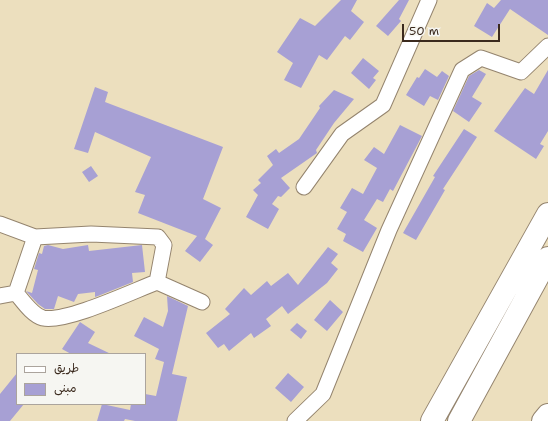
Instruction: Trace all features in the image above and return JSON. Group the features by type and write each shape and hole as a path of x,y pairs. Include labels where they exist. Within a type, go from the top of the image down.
{"highway":[{"path":"432,421 548,214"},
{"path":"459,421 548,258"},
{"path":"543,421 548,415"}],"street":[{"path":"304,187 342,134 383,105 429,0"},
{"path":"295,421 324,394 389,230 462,70 481,58 521,72 548,46"},
{"path":"0,224 35,237 91,234 158,237 164,245 157,282"},
{"path":"16,293 35,237"},
{"path":"16,293 29,308 43,318 67,316 157,282 202,302"},
{"path":"0,296 16,293"}],"building":[{"path":"341,0 357,0 351,11 364,22 350,40 345,36 327,60 319,55 301,88 284,80 293,63 277,52 300,18 315,26"},
{"path":"399,0 409,0 399,19 401,21 388,36 376,26"},
{"path":"501,0 548,0 548,35 510,9 492,37 474,26 487,3 494,8"},
{"path":"363,58 379,71 373,78 376,80 369,89 351,73"},
{"path":"425,69 437,77 442,71 449,76 438,100 430,96 424,106 406,95 417,77 419,78"},
{"path":"479,70 486,74 472,97 482,103 469,122 453,111 469,76"},
{"path":"548,70 548,131 540,144 544,146 536,159 494,131 525,88 534,94"},
{"path":"95,87 108,92 105,102 223,147 203,199 221,208 205,239 213,245 200,262 185,251 197,236 138,213 145,195 135,192 151,157 95,132 88,153 74,149"},
{"path":"334,90 354,99 334,123 316,150 317,153 281,178 290,188 281,197 278,196 272,204 279,209 268,229 246,217 258,195 253,190 261,183 258,180 273,165 267,156 276,149 279,153 299,139 320,108 319,106"},
{"path":"400,125 422,136 393,191 390,189 383,202 377,199 364,220 377,228 363,252 343,241 346,234 337,229 347,212 340,208 352,188 363,194 377,168 364,160 374,147 384,154"},
{"path":"464,129 477,137 443,189 445,190 416,240 403,233 435,177 433,176"},
{"path":"91,166 98,176 89,182 82,172"},
{"path":"48,245 63,249 88,245 89,251 142,245 145,272 132,273 133,282 95,297 95,292 78,294 74,302 58,296 54,309 45,309 26,291 32,293 38,270 34,269 39,253 42,254 44,246"},
{"path":"328,247 338,254 331,263 338,269 327,283 288,314 282,306 266,319 271,326 254,338 251,333 229,351 224,344 218,348 206,333 230,314 225,309 244,288 251,295 267,281 271,286 288,273 298,285"},
{"path":"167,296 188,306 172,374 187,377 177,421 135,421 125,419 124,421 97,421 102,405 130,410 131,405 146,405 146,394 156,396 164,362 155,359 159,349 134,336 144,317 163,327 168,311"},
{"path":"330,300 343,312 327,331 314,320"},
{"path":"80,322 95,332 88,343 109,353 69,353 62,349"},
{"path":"297,323 307,331 301,339 290,330"},
{"path":"288,373 304,387 291,402 275,388"},
{"path":"16,374 16,405 23,405 10,421 0,421 0,394"}]}
